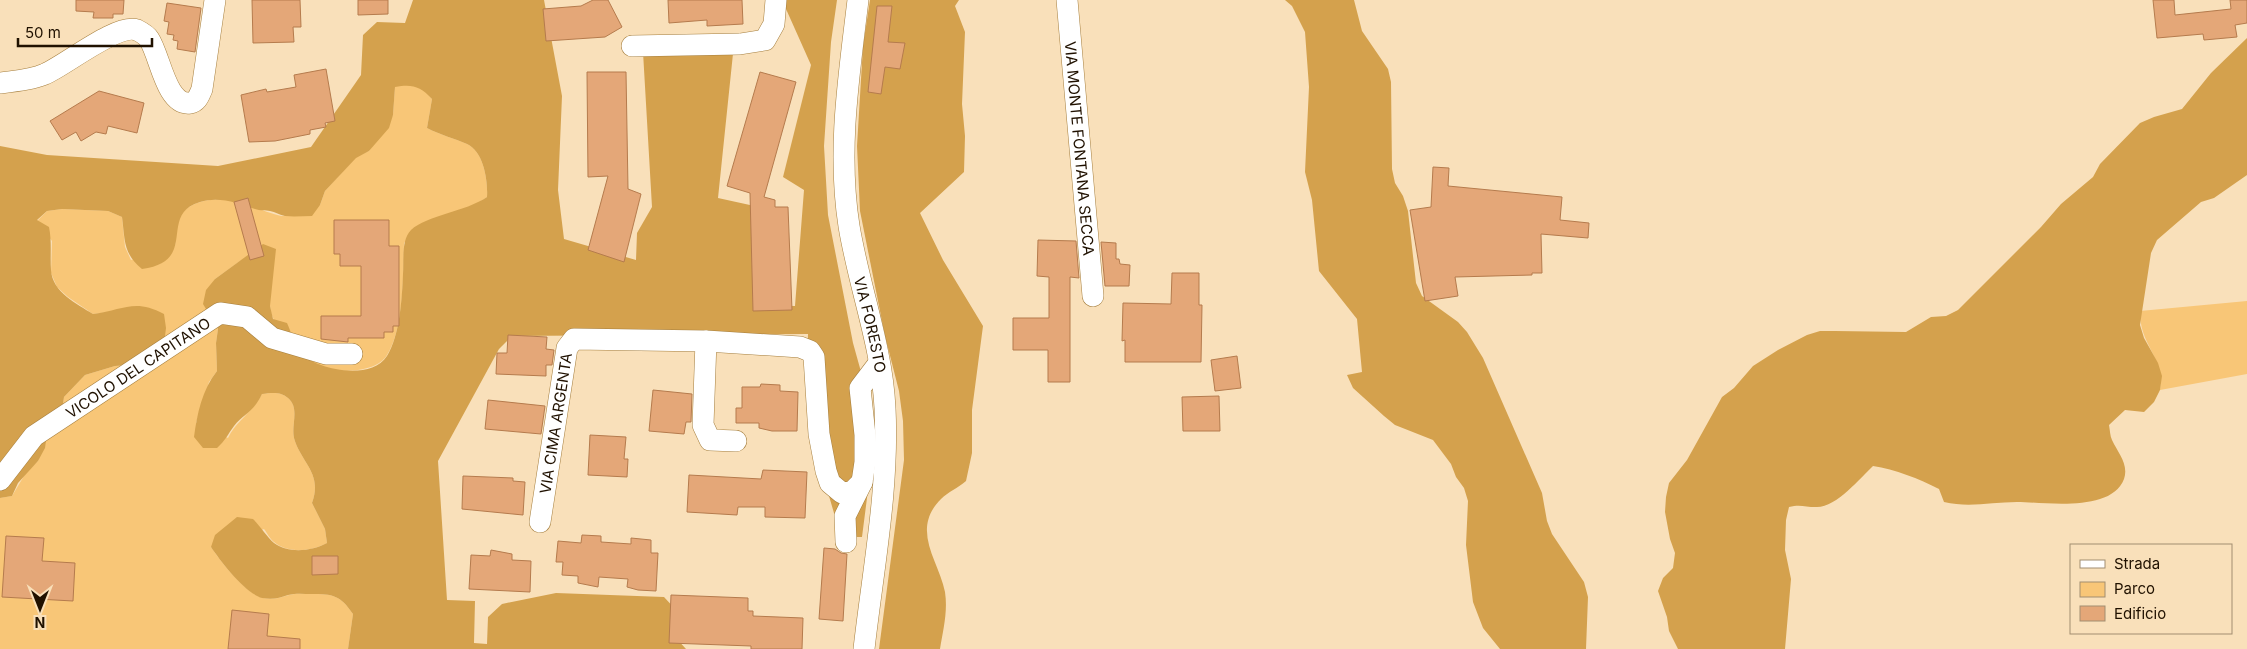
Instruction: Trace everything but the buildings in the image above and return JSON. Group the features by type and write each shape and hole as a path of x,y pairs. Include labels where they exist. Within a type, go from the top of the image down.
{"street":[{"path":"0,82 42,76 64,66 112,35 127,28 138,31 148,38 170,90 176,99 184,103 193,103 202,90 215,0"},
{"path":"632,46 740,44 766,40 774,24 776,0"},
{"name":"VIA FORESTO","path":"858,0 846,99 843,179 856,266 879,363 885,406 885,462 881,513 864,649"},
{"name":"VIA MONTE FONTANA SECCA","path":"1066,0 1093,296"},
{"name":"VICOLO DEL CAPITANO","path":"0,480 34,436 220,313 247,318 272,338 326,354 352,354"},
{"name":"VIA CIMA ARGENTA","path":"540,522 567,348 574,339 706,341 800,347 810,351 814,357 819,434 830,483 842,493 852,492 862,482"},
{"path":"706,341 703,425 710,440 736,441"},
{"path":"846,542 845,516 862,482 865,462 865,435 860,388 879,363"}],"green space":[{"path":"410,84 423,89 432,99 427,128 467,144 477,153 486,175 487,197 475,205 423,223 404,243 402,301 397,331 387,355 381,362 372,367 361,370 337,370 315,365 307,360 288,339 273,318 270,309 270,292 240,261 215,279 211,316 218,329 216,343 217,371 209,382 196,423 228,438 235,426 254,406 262,394 279,393 292,402 294,407 294,438 313,476 315,493 312,503 325,529 327,543 315,548 293,550 280,546 273,541 264,529 211,547 241,584 263,598 273,599 292,594 325,594 340,599 353,614 348,649 0,649 0,498 12,496 27,471 38,461 47,434 62,411 64,397 85,375 115,366 129,365 109,312 93,314 57,287 51,273 52,241 37,221 47,211 62,209 108,211 122,217 125,247 131,260 175,246 180,216 192,205 200,202 218,199 236,201 280,216 293,214 320,205 325,191 356,157 369,151 393,115 395,86"},
{"path":"2247,301 2247,374 2160,390 2161,379 2159,369 2143,333 2140,311"}],"shaded area":[{"path":"413,0 544,0 562,96 558,190 564,239 636,260 637,233 652,207 643,52 734,44 718,198 759,207 756,305 795,306 804,190 783,177 811,65 782,0 837,0 831,42 824,146 828,215 853,343 868,397 872,459 862,537 841,537 829,496 806,387 808,334 512,336 499,349 438,461 447,600 475,601 474,643 487,644 488,617 502,604 556,593 664,597 677,611 676,638 686,649 348,649 353,614 340,599 325,594 291,594 273,599 262,598 241,584 211,547 215,535 237,517 253,519 274,543 286,549 308,549 327,543 325,529 312,503 315,493 313,476 294,438 294,407 288,398 279,393 262,394 252,409 234,426 217,448 203,448 194,437 201,402 217,371 216,343 218,329 203,304 206,290 215,279 263,244 276,249 270,306 273,319 287,323 299,349 313,362 347,371 374,367 387,356 398,327 403,284 404,245 408,234 418,225 487,197 486,175 477,153 467,144 427,128 432,99 424,91 415,87 395,87 393,115 389,128 369,151 356,158 325,191 320,205 312,216 285,216 272,211 257,210 221,200 200,202 188,208 181,217 175,248 169,257 159,264 142,269 128,252 122,217 108,211 62,209 47,211 37,220 49,227 52,278 66,296 93,314 129,306 154,309 164,314 166,328 164,344 129,365 115,366 85,375 64,397 62,411 47,434 45,448 38,461 18,483 12,496 0,498 0,146 47,155 218,166 311,147 361,75 363,35 377,22 405,23"},
{"path":"870,0 959,0 955,6 965,32 962,104 965,136 964,172 920,213 943,260 983,326 972,410 972,453 966,481 941,499 932,511 928,522 929,546 942,580 946,599 945,621 940,649 879,649 904,460 903,421 899,391 885,336 860,211 857,146 863,46"},
{"path":"1285,0 1354,0 1362,31 1388,69 1391,82 1392,169 1395,183 1403,196 1408,211 1416,283 1422,296 1458,322 1467,332 1483,358 1542,493 1547,521 1552,534 1584,582 1588,597 1586,649 1500,649 1483,628 1473,602 1466,545 1468,501 1464,488 1456,477 1451,464 1433,440 1395,425 1353,388 1347,375 1362,372 1357,319 1319,271 1312,200 1305,172 1309,87 1305,32 1292,6"},
{"path":"2247,38 2247,175 2214,198 2201,202 2157,240 2151,253 2140,325 2162,376 2160,390 2154,402 2144,412 2125,410 2109,425 2111,438 2125,468 2124,479 2117,490 2106,497 2076,503 1953,504 1944,502 1939,489 1931,485 1898,472 1873,466 1832,503 1816,507 1789,507 1786,520 1785,550 1791,579 1785,649 1678,649 1669,631 1667,617 1658,591 1663,578 1673,568 1675,553 1670,539 1665,512 1666,497 1669,483 1687,460 1722,397 1734,388 1753,366 1807,335 1820,331 1906,332 1931,317 1946,316 1958,310 2041,227 2061,204 2093,177 2100,164 2140,123 2182,109 2211,73"}]}
